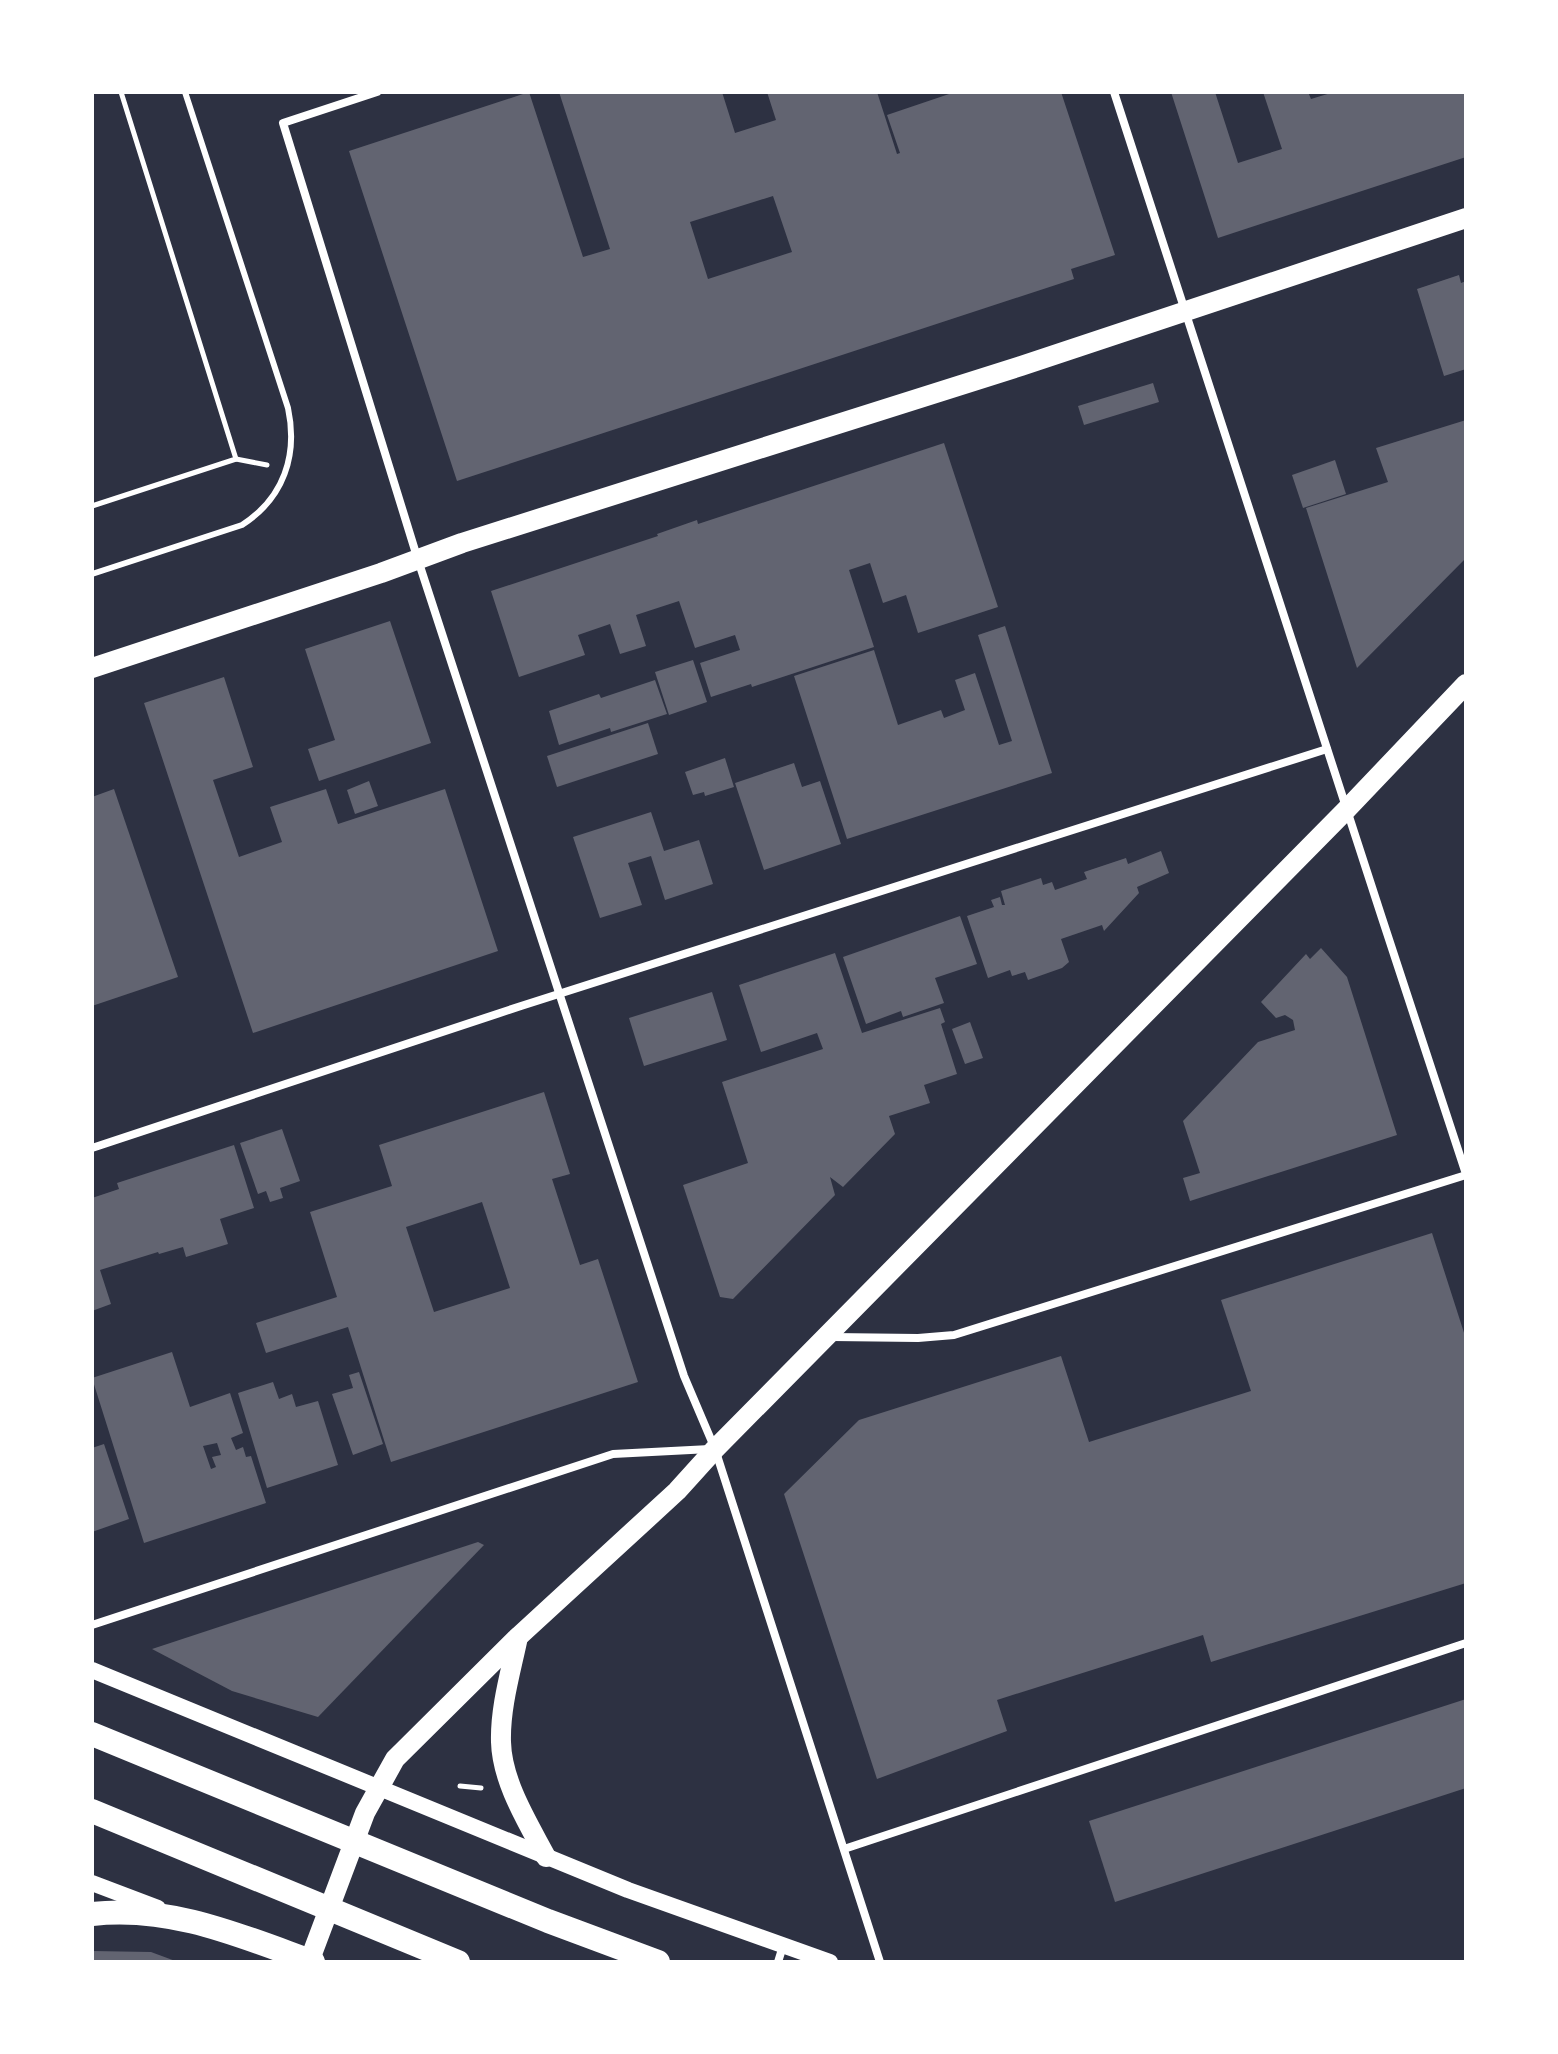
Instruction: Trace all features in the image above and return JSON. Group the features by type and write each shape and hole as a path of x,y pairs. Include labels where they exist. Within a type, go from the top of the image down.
{"highway":[{"path":"92,1734 548,1921 658,1962"},
{"path":"92,1811 458,1962"},
{"path":"92,1914 124,1912 195,1921 311,1962"}],"main road":[{"path":"92,668 1466,218"},
{"path":"311,1962 357,1832 377,1788 395,1759 518,1637 677,1491 1466,684"},
{"path":"518,1637 503,1711 501,1745 521,1809 546,1857"},
{"path":"92,1670 781,1954 830,1962"},
{"path":"92,1883 294,1962"}],"street":[{"path":"377,92 283,123 418,560 684,1376 715,1449 880,1962"},
{"path":"828,1337 918,1338 954,1335 1466,1175 1114,92"},
{"path":"92,1148 561,993 1327,749"},
{"path":"92,1625 613,1454 715,1449"},
{"path":"844,1849 1466,1643"}],"lane":[{"path":"92,574 242,525 277,492 287,469 292,440 288,408 185,92"}],"path":[{"path":"92,506 236,459 121,92"},
{"path":"460,1786 490,1786"}],"building":[{"path":"529,92 583,257 610,249 559,92 722,92 735,133 776,120 767,92 877,92 897,154 900,153 887,115 955,92 1061,92 1115,255 1071,269 1074,279 457,481 349,151","holes":["773,196 792,252 708,279 690,222"]},
{"path":"1171,92 1215,92 1238,163 1282,149 1263,92 1308,92 1311,99 1334,92 1466,92 1466,157 1218,238"},
{"path":"1459,275 1461,283 1466,281 1466,369 1444,376 1417,289"},
{"path":"1153,383 1159,402 1084,425 1078,406"},
{"path":"1466,420 1466,558 1357,668 1306,508 1388,482 1376,448"},
{"path":"944,443 998,607 918,633 906,595 883,603 870,563 849,570 874,647 752,687 751,684 711,697 700,663 740,650 735,635 695,648 679,601 636,615 646,646 620,654 610,624 578,635 585,655 519,677 491,591 658,536 697,520 698,524"},
{"path":"1335,460 1346,494 1303,508 1292,475"},
{"path":"390,621 431,743 319,781 308,749 335,740 305,649"},
{"path":"1005,626 1052,773 847,839 794,676 874,650 898,725 941,710 944,718 965,710 955,680 975,673 999,745 1012,741 978,635"},
{"path":"693,660 707,702 669,715 655,672"},
{"path":"224,677 253,767 213,780 239,857 282,842 270,807 326,789 338,824 445,789 498,951 253,1033 144,703"},
{"path":"655,680 667,714 559,745 549,711"},
{"path":"648,723 658,754 557,787 547,756"},
{"path":"725,758 734,787 705,796 704,792 693,795 685,772"},
{"path":"794,763 802,787 820,781 841,844 764,870 735,783"},
{"path":"369,781 378,806 355,814 347,790"},
{"path":"114,789 178,977 92,1006 92,797"},
{"path":"651,812 664,851 699,840 713,884 665,900 651,856 628,863 642,905 600,918 573,837"},
{"path":"1161,851 1169,873 1137,887 1139,893 1104,931 1102,925 1061,939 1069,962 1062,968 1028,980 1025,972 1012,976 1010,970 988,978 967,916 994,907 991,900 1000,897 1002,905 1005,905 1001,891 1041,878 1043,885 1052,882 1055,890 1087,879 1084,872 1126,858 1128,864"},
{"path":"960,916 977,964 935,978 944,1003 903,1017 901,1011 866,1024 843,957"},
{"path":"1321,948 1347,977 1397,1135 1190,1201 1183,1178 1200,1173 1183,1121 1258,1042 1295,1030 1293,1020 1285,1015 1276,1018 1261,1002 1306,954 1310,959"},
{"path":"835,953 862,1033 940,1008 945,1022 941,1024 957,1074 924,1085 930,1103 889,1116 895,1134 843,1187 830,1177 835,1195 733,1299 720,1297 683,1185 748,1163 722,1082 823,1049 817,1033 761,1052 739,985"},
{"path":"712,992 727,1040 644,1066 629,1018"},
{"path":"970,1022 983,1058 965,1064 952,1029"},
{"path":"544,1092 570,1174 552,1179 580,1265 598,1259 638,1382 391,1462 348,1327 266,1353 256,1323 337,1297 310,1212 392,1186 379,1145","holes":["482,1202 510,1288 434,1312 406,1227"]},
{"path":"282,1129 300,1181 280,1188 283,1198 270,1202 266,1191 258,1194 240,1143"},
{"path":"234,1145 254,1208 220,1219 228,1244 186,1257 183,1247 158,1252 100,1270 111,1304 92,1311 92,1198 119,1189 117,1183"},
{"path":"1432,1233 1466,1339 1466,1583 1211,1662 1203,1635 997,1700 1007,1731 877,1779 784,1494 859,1420 1061,1356 1089,1442 1251,1391 1221,1300"},
{"path":"172,1352 190,1407 230,1393 243,1433 231,1438 236,1450 243,1447 246,1457 251,1456 266,1503 144,1543 92,1378","holes":["217,1443 221,1455 212,1457 216,1467 211,1469 203,1446"]},
{"path":"359,1372 383,1444 353,1455 332,1394 353,1388 349,1375"},
{"path":"273,1382 279,1399 292,1394 296,1407 318,1401 338,1465 267,1488 238,1393"},
{"path":"104,1444 129,1519 92,1532 92,1448"},
{"path":"478,1542 484,1545 318,1717 232,1691 152,1649"},
{"path":"1466,1699 1466,1788 1115,1902 1089,1821"},
{"path":"92,1951 151,1952 178,1962 92,1962"}]}
